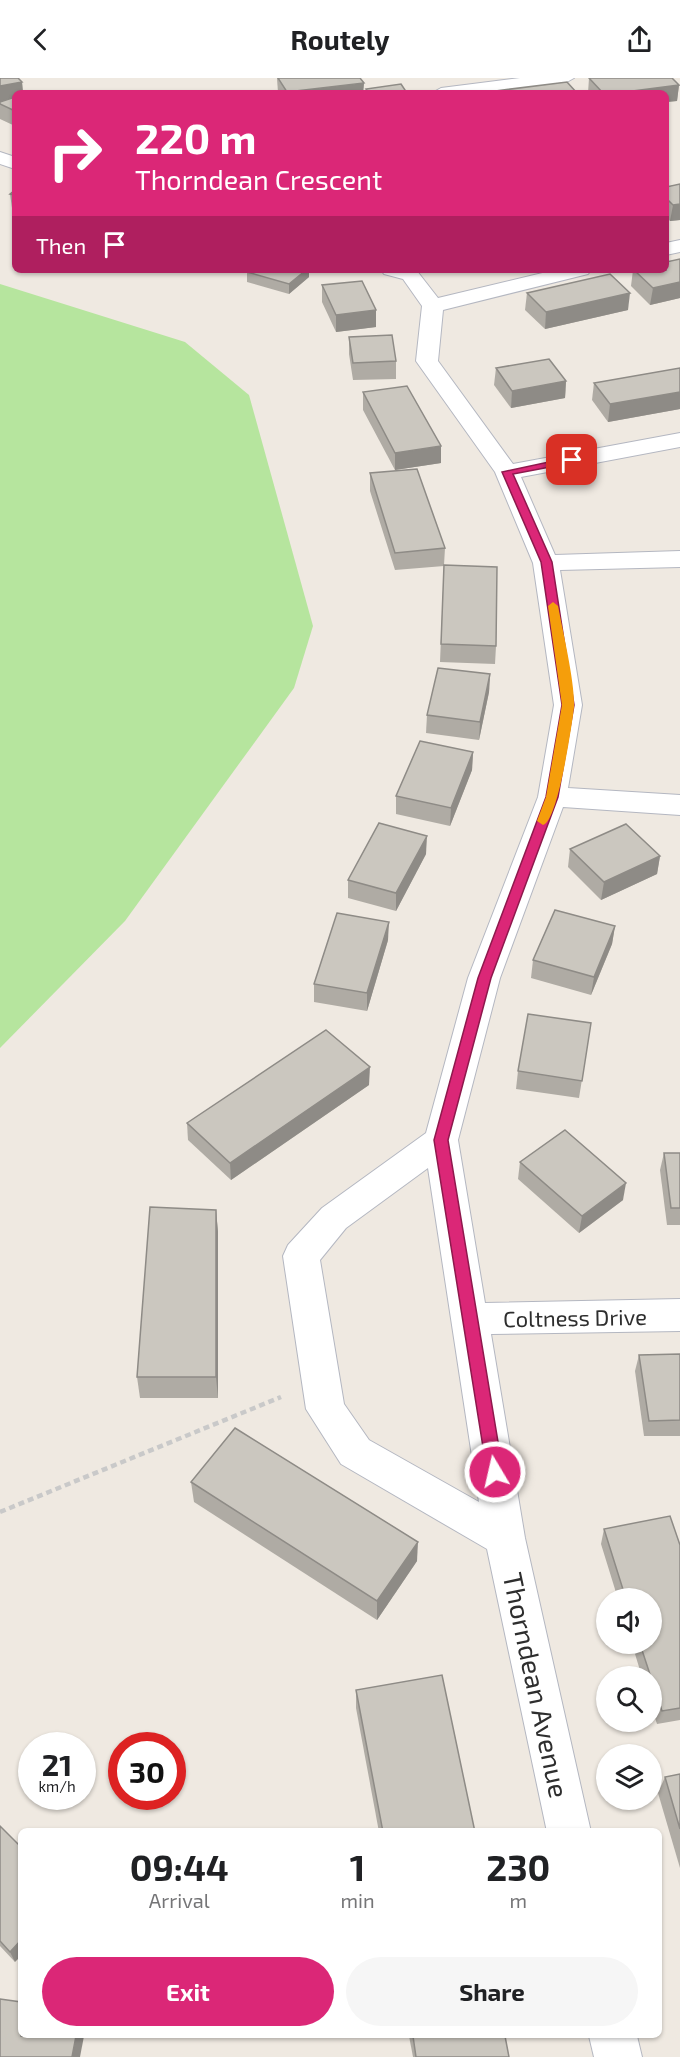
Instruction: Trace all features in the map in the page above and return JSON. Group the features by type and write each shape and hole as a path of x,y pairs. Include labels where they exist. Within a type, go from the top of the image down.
{"street":[{"path":"465,90 565,78"},
{"path":"402,273 410,275 433,306 569,273"},
{"name":"Thorndean Avenue","path":"433,306 427,361 507,472 546,562 568,705 552,797 484,978 441,1140 505,1538 568,1828"},
{"path":"507,472 680,440"},
{"path":"546,562 680,559"},
{"path":"552,797 680,805"},
{"path":"441,1140 334,1218 301,1256 325,1409 355,1452 505,1538"},
{"name":"Coltness Drive","path":"470,1319 680,1315"},
{"path":"613,2038 618,2057"}],"path":[{"path":"0,1512 282,1396 324,1399"}],"green space":[{"path":"0,284 185,342 249,395 313,626 294,688 125,921 0,1048"}],"building":[{"path":"0,78 18,78 22,82 0,86"},
{"path":"278,78 360,78 364,83 304,90 286,90"},
{"path":"589,78 672,78 679,85 640,90 600,90"},
{"path":"567,82 574,90 503,90"},
{"path":"401,84 405,90 367,90"},
{"path":"12,98 12,110 0,104"},
{"path":"680,184 680,204 673,205 669,201 669,186"},
{"path":"680,259 680,282 653,288 637,273 669,273 669,261"},
{"path":"250,273 302,273 289,284"},
{"path":"610,274 630,293 546,312 527,293"},
{"path":"362,281 376,310 336,315 322,285"},
{"path":"392,335 396,361 353,363 349,337"},
{"path":"549,359 566,381 512,391 496,368"},
{"path":"680,368 680,392 610,404 594,383"},
{"path":"407,386 441,446 395,453 363,392"},
{"path":"417,469 445,548 395,553 370,473"},
{"path":"444,565 497,567 496,646 441,644"},
{"path":"438,668 490,674 480,722 427,715"},
{"path":"420,741 473,752 451,808 396,796"},
{"path":"379,823 427,836 396,893 348,880"},
{"path":"626,824 660,856 604,882 570,849"},
{"path":"555,910 615,926 594,977 533,960"},
{"path":"337,913 389,922 367,993 314,984"},
{"path":"528,1014 591,1023 582,1081 518,1071"},
{"path":"326,1030 370,1067 230,1163 187,1123"},
{"path":"565,1130 626,1183 582,1216 520,1162"},
{"path":"664,1153 680,1153 680,1208 671,1208"},
{"path":"150,1207 216,1210 216,1377 137,1377"},
{"path":"680,1354 680,1420 649,1421 639,1355"},
{"path":"235,1428 418,1542 377,1601 191,1482"},
{"path":"670,1516 680,1545 680,1708 662,1711 662,1666 647,1666 643,1654 662,1654 662,1588 623,1588 604,1529"},
{"path":"442,1675 474,1828 382,1828 356,1690"},
{"path":"680,1774 680,1829 665,1777"},
{"path":"0,1826 18,1844 18,1943 10,1952 0,1941"},
{"path":"0,1999 18,2002 18,2038 76,2038 72,2057 0,2057"},
{"path":"413,2038 505,2038 509,2057 416,2057"}],"slow traffic":[{"path":"543,821 552,797 568,705 553,606"}],"route":[{"path":"495,1472 441,1140 484,978 552,797 568,705 546,562 507,472 572,460"}]}
